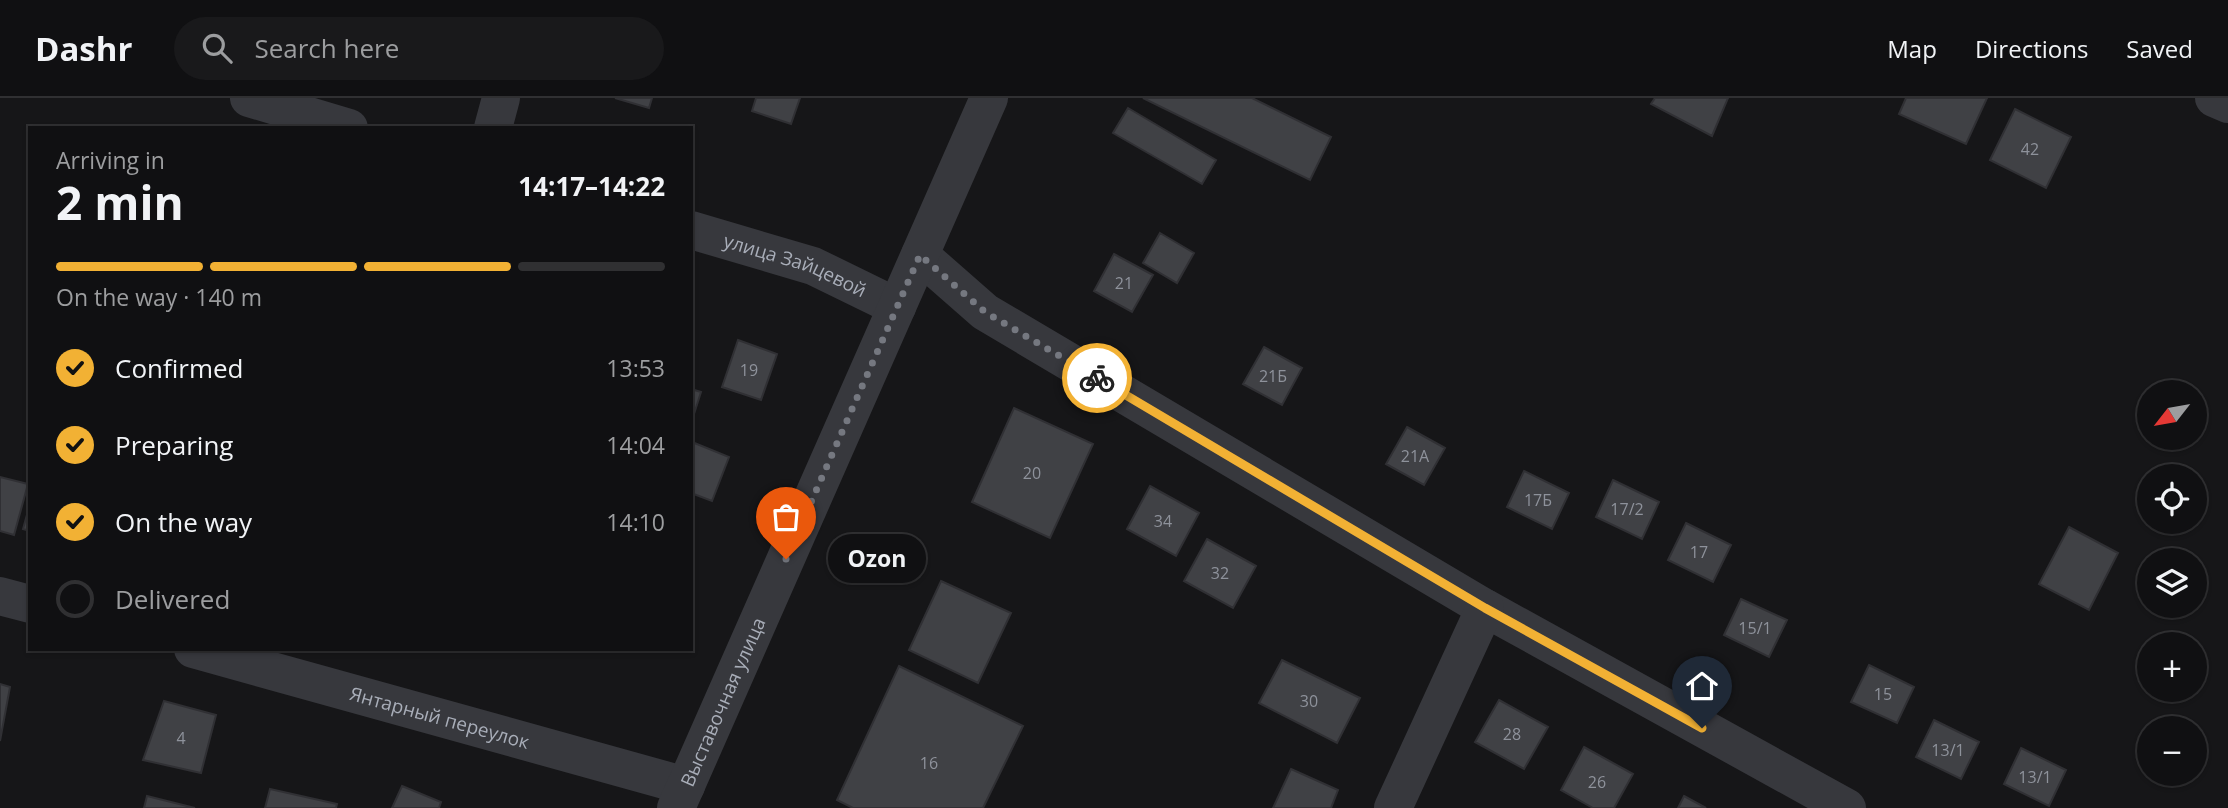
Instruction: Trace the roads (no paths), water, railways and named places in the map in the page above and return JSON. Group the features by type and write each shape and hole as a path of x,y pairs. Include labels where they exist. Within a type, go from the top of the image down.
{"street":[{"path":"249,98 342,126"},
{"path":"494,126 501,98"},
{"name":"Выставочная улица","path":"681,797 989,98"},
{"path":"2214,98 2228,104"},
{"name":"улица Зайцевой","path":"693,231 813,266 897,307"},
{"path":"920,255 985,312 1485,608 1847,808"},
{"path":"0,596 28,603"},
{"path":"1392,808 1485,608"},
{"name":"Янтарный переулок","path":"200,651 681,797"}],"place":[{"name":"Ozon","path":"786,559"}]}
